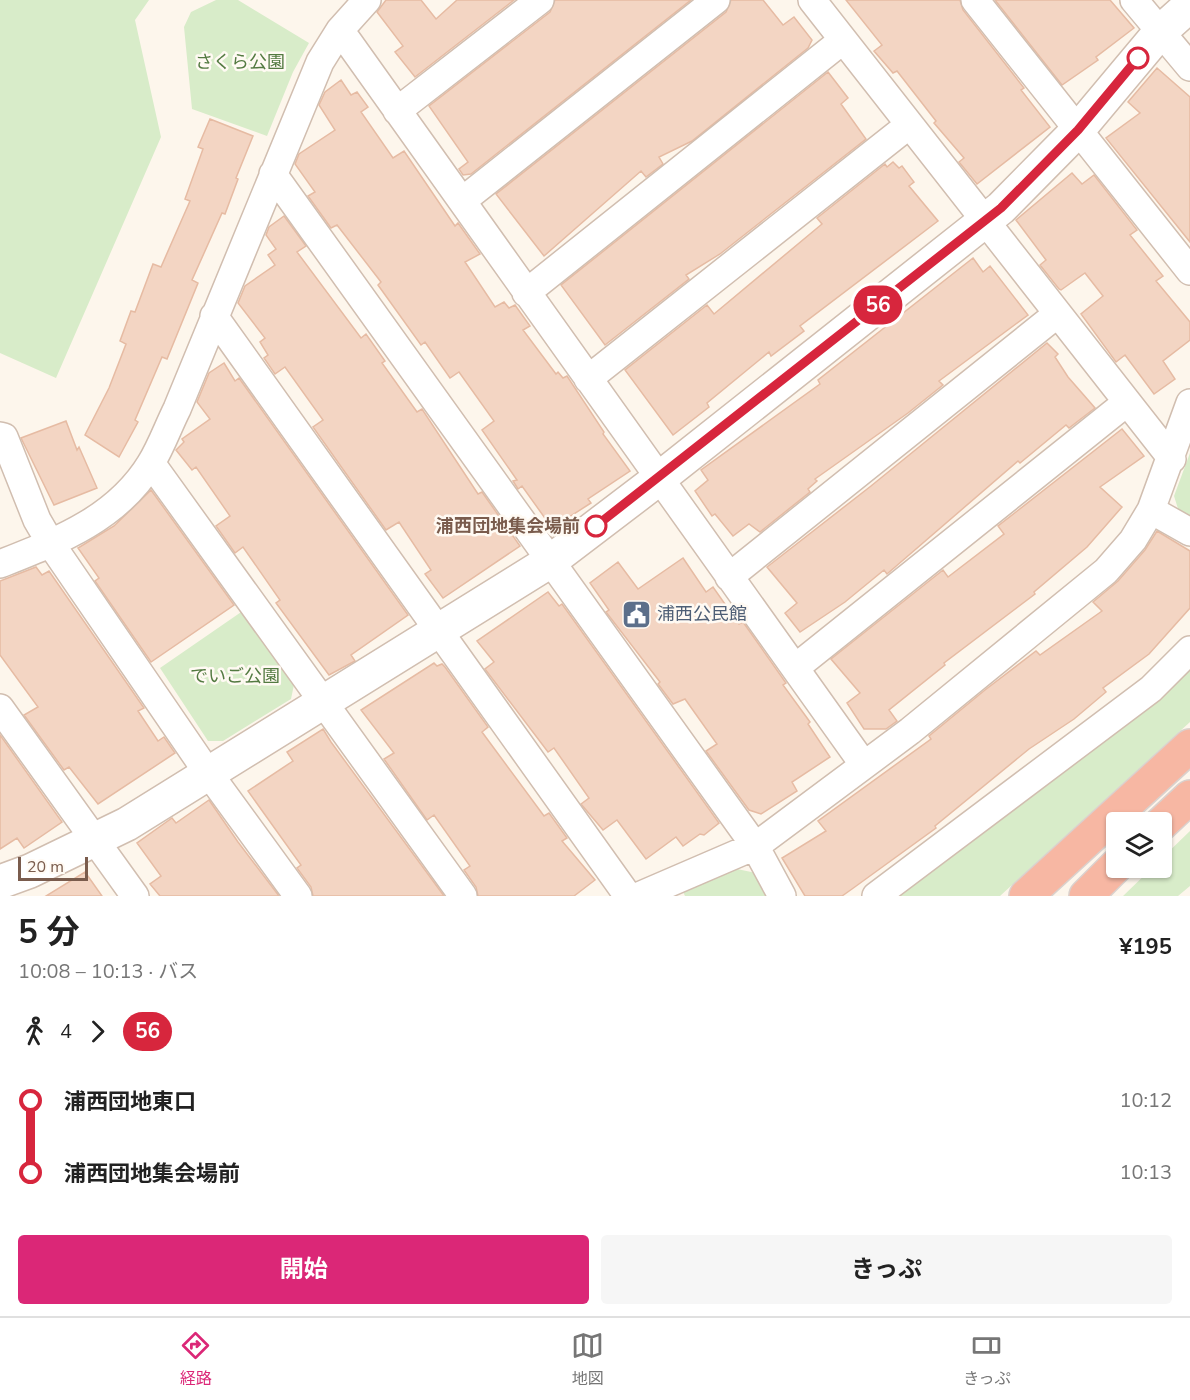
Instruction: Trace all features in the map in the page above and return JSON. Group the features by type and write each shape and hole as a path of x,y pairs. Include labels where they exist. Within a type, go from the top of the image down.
{"highway":[{"path":"1026,896 1190,746"},
{"path":"1172,813 1190,796"},
{"path":"1086,896 1106,876"}],"street":[{"path":"0,564 51,544 88,525 118,503 152,463 320,62 340,30 368,0"},
{"path":"397,111 540,0"},
{"path":"462,201 716,0"},
{"path":"812,0 1056,315 1172,459"},
{"path":"975,0 1190,271"},
{"path":"1134,0 1190,68"},
{"path":"0,882 30,872 96,841 324,703 552,560 660,478 1001,208 1078,130 1160,32 1190,5"},
{"path":"340,30 864,765"},
{"path":"526,293 843,40"},
{"path":"588,379 909,125"},
{"path":"273,174 755,846 782,896"},
{"path":"729,577 1056,315"},
{"path":"214,316 628,896"},
{"path":"795,668 1126,402"},
{"path":"639,896 755,846 919,723 1106,571 1133,540 1151,510 1172,459 1190,403"},
{"path":"0,436 4,437 37,520 51,544 209,773 298,896"},
{"path":"152,463 463,896"},
{"path":"1151,510 1190,532"},
{"path":"876,896 1151,689 1190,651"},
{"path":"0,708 135,896"}],"green space":[{"path":"0,0 149,0 135,20 161,137 56,378 0,353"},
{"name":"さくら公園","path":"216,0 238,0 309,43 293,72 267,136 192,109 184,27 191,12"},
{"path":"1190,453 1190,521 1180,515 1174,496"},
{"name":"でいご公園","path":"247,608 296,675 291,699 223,741 208,741 160,668"},
{"path":"1190,666 1190,722 1000,896 896,896"},
{"path":"1190,831 1190,886 1178,896 1123,896 1142,878 1172,878 1172,848"},
{"path":"737,869 756,873 769,896 685,896 683,892"}],"building":[{"path":"386,0 421,0 436,19 457,0 514,0 415,77 395,52 403,46 377,12"},
{"path":"555,0 691,0 471,174 463,175 459,169 468,162 429,106 550,12"},
{"path":"731,0 763,0 783,25 794,17 812,40 808,48 692,141 659,157 663,164 646,177 641,171 544,256 496,194 726,12"},
{"path":"846,0 960,0 963,10 1024,88 1021,90 1050,127 977,184 959,162 964,158 934,123 936,121 897,71 893,73 874,51 882,45"},
{"path":"995,0 1110,0 1134,28 1096,57 1098,60 1062,85"},
{"path":"1157,68 1190,97 1190,242 1106,138 1140,113 1128,102"},
{"path":"828,72 848,98 841,104 866,139 720,254 686,275 689,279 605,345 561,285"},
{"path":"341,80 351,95 357,92 368,107 361,112 393,158 404,151 455,226 458,223 480,254 465,262 495,307 504,302 509,308 515,305 530,326 523,330 556,374 558,372 563,378 567,376 604,432 603,434 630,471 588,499 591,503 552,528 522,486 518,489 513,481 517,480 482,430 494,421 459,372 450,378 425,342 421,345 378,285 381,282 337,225 331,228 308,196 315,192 295,164 299,154 335,130 319,105 325,92"},
{"path":"210,119 253,136 236,178 238,179 225,214 222,213 192,280 198,283 167,359 162,357 135,420 138,422 119,457 85,435 109,388 126,344 120,341 131,311 135,312 153,264 161,267 190,201 185,199 203,149 198,147"},
{"path":"893,162 899,168 902,166 914,182 909,186 938,221 800,326 804,331 771,356 769,352 707,403 709,407 673,435 625,370 707,305 714,314 822,224 817,218 885,164 887,167"},
{"path":"1072,173 1082,184 1094,175 1137,230 1130,235 1163,276 1156,281 1190,322 1190,340 1163,361 1175,379 1154,394 1125,355 1116,362 1081,314 1103,296 1085,273 1061,290 1059,289 1040,265 1046,260 1016,220"},
{"path":"284,216 306,246 297,252 361,338 366,334 385,361 382,363 417,412 422,409 478,494 482,492 520,546 443,598 425,574 431,570 399,522 386,530 313,427 323,420 285,367 275,374 264,358 268,355 260,342 265,338 238,303 245,286 275,265 268,255 276,249 266,235 269,227"},
{"path":"973,258 983,272 990,266 1028,315 939,381 943,385 908,413 815,479 817,481 808,489 810,492 760,532 749,524 733,536 715,514 712,516 695,491 708,480 701,470 820,384 818,380"},
{"path":"1047,343 1058,354 1055,357 1068,377 1095,408 1069,428 1066,425 1020,463 1018,461 887,574 884,570 845,602 800,632 785,613 797,603 767,567"},
{"path":"224,363 235,381 239,378 408,615 351,655 355,661 329,675 276,603 280,600 243,547 235,553 216,526 230,516 196,467 192,470 176,450 184,442 182,439 210,419 197,402 209,373"},
{"path":"66,421 77,450 79,447 97,488 54,505 21,438"},
{"path":"1122,429 1144,456 1100,487 1122,507 1087,547 1034,592 1035,594 944,663 945,665 889,710 897,721 886,729 864,729 847,703 860,693 831,659 943,570 948,577 1004,534 998,526"},
{"path":"151,490 234,605 151,662 95,581 99,578 78,548 114,526"},
{"path":"1157,531 1190,551 1190,608 1149,654 1103,688 1106,692 1074,719 1029,749 935,826 936,828 852,889 842,896 805,896 782,858 826,831 818,821 931,739 929,736 985,690 1036,651 1040,655 1102,611 1093,602 1118,581 1145,550"},
{"path":"683,558 706,592 713,587 739,624 743,622 786,683 783,685 810,722 808,724 830,757 792,782 797,791 761,814 749,810 706,751 717,744 685,699 673,704 658,684 660,682 606,612 609,610 590,583 618,562 638,589"},
{"path":"36,567 42,575 49,571 144,708 138,711 158,741 164,737 175,753 98,804 69,767 64,770 24,715 38,707 0,655 0,581"},
{"path":"548,592 559,606 562,604 719,823 704,835 700,834 683,846 676,837 646,859 617,820 603,830 581,804 589,798 554,748 548,752 485,669 494,662 477,641"},
{"path":"434,663 445,667 488,727 482,732 544,816 549,813 567,838 562,841 595,880 574,896 478,896 476,887 464,870 470,866 434,815 427,820 384,759 394,753 361,710"},
{"path":"323,729 444,896 313,896 311,887 297,868 301,865 248,791 293,761 287,752"},
{"path":"0,735 62,822 24,848 17,838 0,849"},
{"path":"209,800 279,896 160,896 150,884 161,876 137,843 172,818 176,823"},
{"path":"85,872 102,896 46,896"}],"bus line":[{"name":"56","path":"596,526 1001,208 1078,130 1138,58"}],"place":[{"name":"浦西団地集会場前","path":"596,526"},
{"name":"浦西公民館","path":"636,614"}]}
